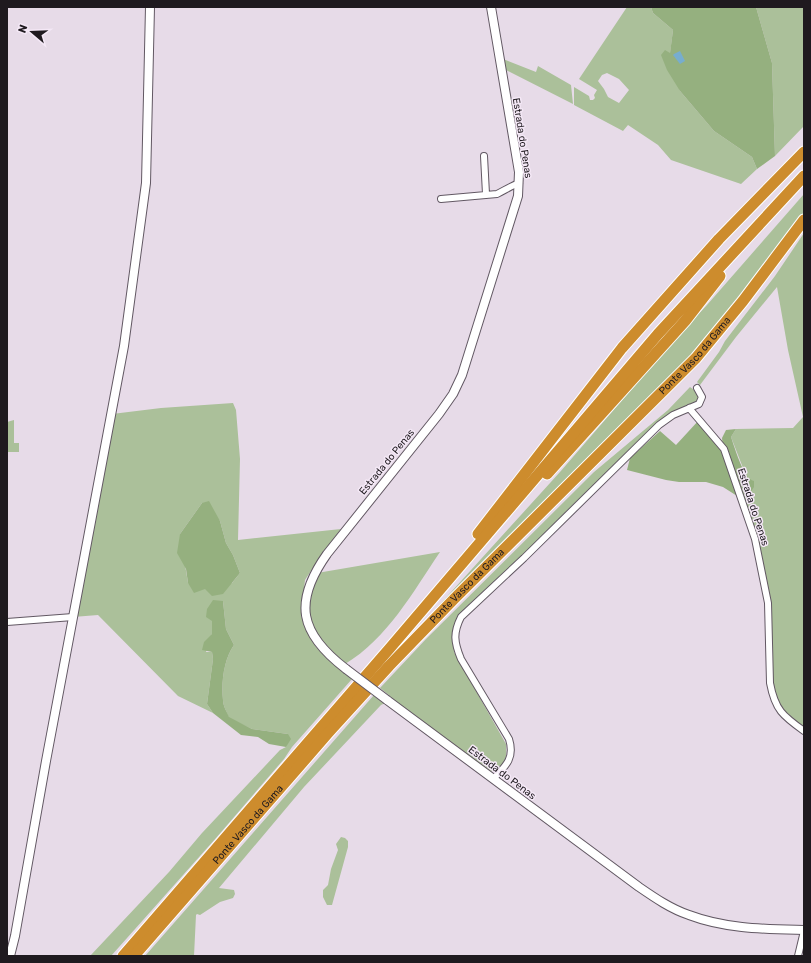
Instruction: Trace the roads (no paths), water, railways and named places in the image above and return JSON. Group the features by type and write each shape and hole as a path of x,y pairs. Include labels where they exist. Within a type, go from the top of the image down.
{"highway":[{"name":"Ponte Vasco da Gama","path":"390,648 622,348 719,238 804,152"},
{"name":"Ponte Vasco da Gama","path":"123,956 390,648 658,334 804,176"},
{"name":"Ponte Vasco da Gama","path":"390,648 652,358 755,236 804,186"},
{"name":"Ponte Vasco da Gama","path":"134,956 384,671 454,599 696,358 743,301 804,220"}],"street":[{"path":"10,956 15,936 46,761 124,346 146,183 150,7"},
{"name":"Estrada do Penas","path":"491,7 519,172 516,206 457,385 439,414 318,567 309,584 305,602 311,631 324,650 346,669 639,887 670,907 689,915 729,926 804,931"},
{"path":"484,156 486,194"},
{"path":"441,199 497,194 510,186 519,184"},
{"path":"493,779 508,763 511,756 512,747 509,738 461,659 456,646 455,637 456,626 461,616 524,558 659,426 673,414 701,402 702,397 697,388"},
{"name":"Estrada do Penas","path":"689,408 724,450 755,538 768,603 770,684 772,696 777,707 788,719 804,731"},
{"path":"7,622 73,617"},
{"path":"798,956 804,931"}],"water":[{"path":"680,51 685,61 680,64 673,55"}]}
